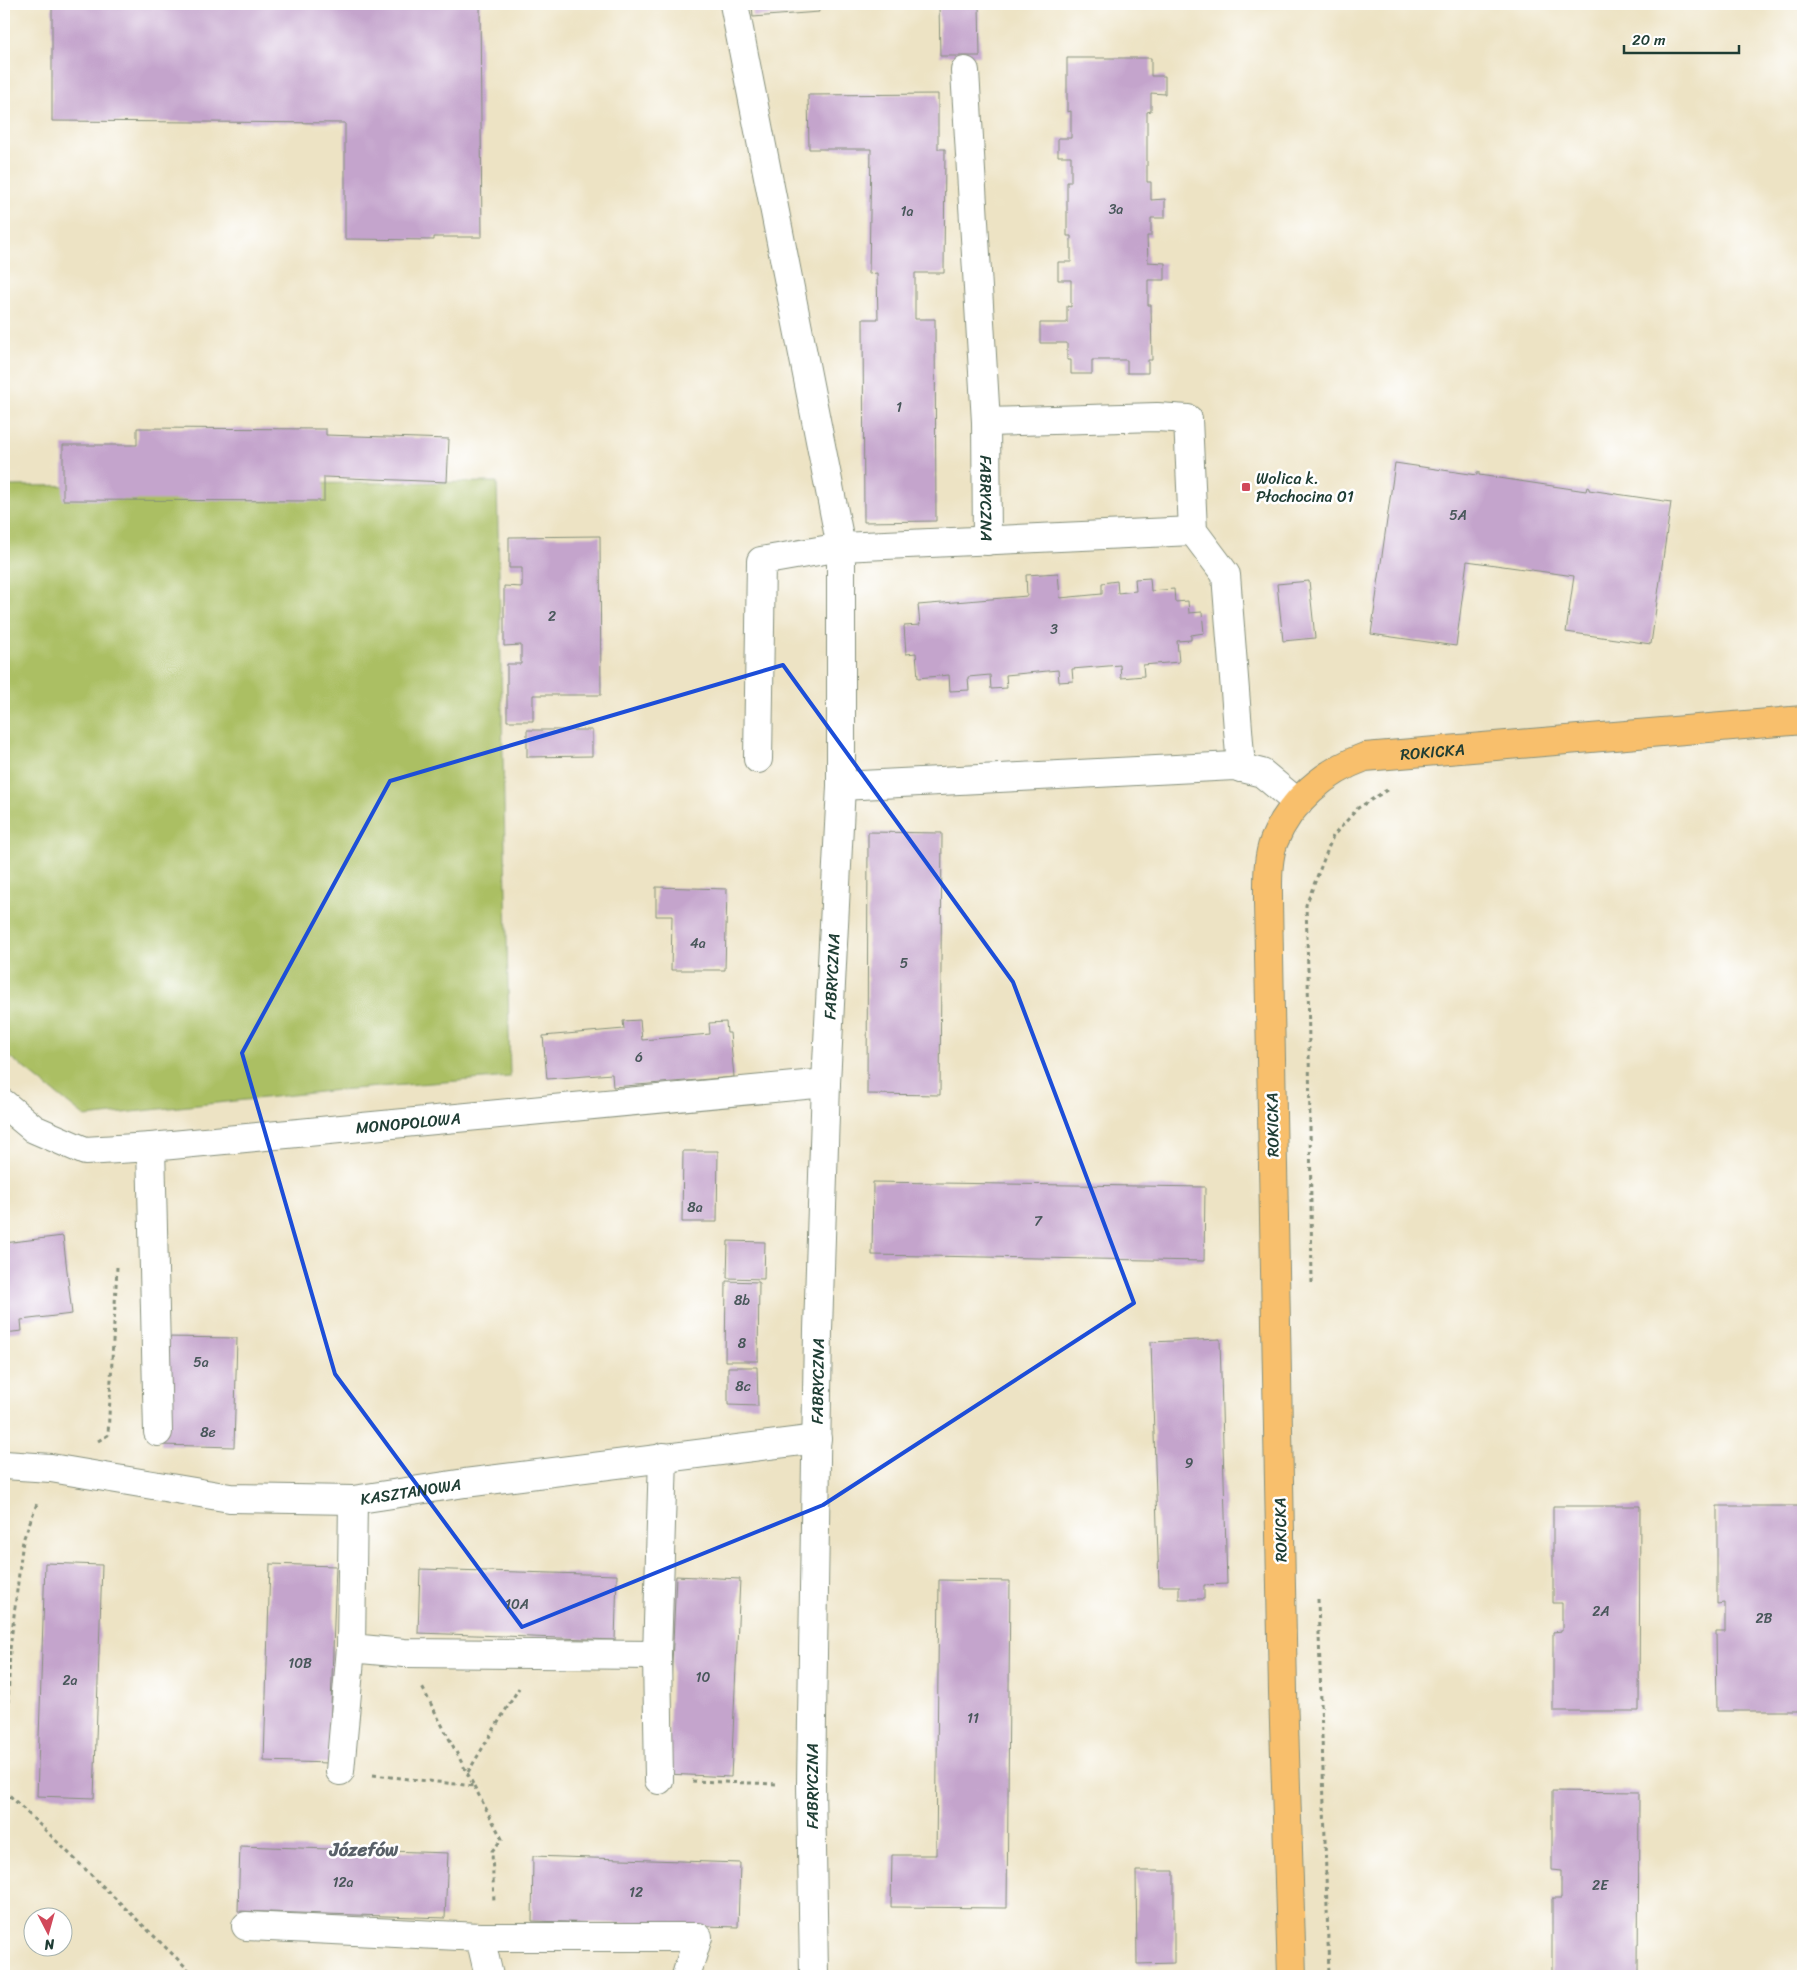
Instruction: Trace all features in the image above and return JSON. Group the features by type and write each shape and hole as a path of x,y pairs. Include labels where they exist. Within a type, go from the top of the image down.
{"main road":[{"name":"ROKICKA","path":"1292,1976 1283,1692 1268,902 1269,869 1274,842 1286,819 1298,803 1329,774 1346,764 1365,757 1803,720"}],"street":[{"path":"734,4 841,547 761,561 758,759"},
{"name":"FABRYCZNA","path":"814,1976 811,1784 818,1320 826,1083 841,786 841,547 987,541 986,422 965,71"},
{"path":"986,422 1156,417 1188,419 1193,532 1226,575 1241,768"},
{"path":"987,541 1193,532"},
{"path":"841,786 1234,766 1262,773 1298,803"},
{"name":"MONOPOLOWA","path":"4,1104 34,1129 85,1151 151,1147 826,1083"},
{"path":"151,1147 158,1432"},
{"name":"KASZTANOWA","path":"4,1465 51,1468 230,1498 353,1500 465,1483 817,1439"},
{"path":"659,1780 657,1655 663,1457"},
{"path":"340,1772 351,1648 353,1500"},
{"path":"351,1648 404,1653 657,1655"},
{"path":"246,1926 487,1937 698,1937 686,1976"},
{"path":"487,1937 489,1976"}],"path":[{"path":"1312,1286 1306,905 1333,836 1358,808 1388,790"},
{"path":"118,1257 108,1435 51,1468 23,1540 10,1649 4,1790 195,1976"},
{"path":"1318,1598 1330,1976"},
{"path":"4,1649 10,1649"},
{"path":"404,1653 502,1839 492,1852 487,1937"},
{"path":"467,1772 539,1655"},
{"path":"340,1772 474,1786"},
{"path":"659,1780 811,1784"}],"highlighted area":[{"path":"783,665 1013,982 1134,1303 823,1505 522,1627 335,1374 242,1053 390,781"}],"green space":[{"path":"497,482 510,1077 339,1090 85,1117 4,1052 4,486"}],"building":[{"path":"52,4 480,4 482,237 434,237 434,240 345,239 345,123 52,121"},
{"path":"752,4 818,4 819,12 753,17"},
{"path":"939,4 979,4 980,56 940,56"},
{"path":"1067,58 1151,58 1151,76 1165,76 1165,94 1151,93 1151,111 1147,112 1147,182 1151,182 1151,200 1165,199 1165,218 1151,218 1151,236 1147,236 1148,262 1165,263 1165,280 1148,280 1148,305 1151,305 1152,360 1148,360 1148,373 1127,373 1127,360 1092,360 1092,374 1071,374 1071,360 1067,360 1067,343 1040,343 1040,323 1067,323 1067,306 1071,307 1071,280 1058,280 1058,262 1071,262 1071,236 1067,236 1067,182 1071,182 1071,156 1058,156 1058,138 1071,138 1071,111 1067,112"},
{"path":"938,94 938,149 945,149 944,273 915,273 915,319 935,319 936,521 864,522 863,319 878,319 877,273 869,274 871,149 809,149 808,95"},
{"path":"137,428 326,429 326,435 449,439 447,482 324,477 324,501 63,500 63,445 137,445"},
{"path":"1395,463 1477,475 1477,472 1479,472 1479,475 1586,491 1587,487 1589,490 1671,502 1651,644 1566,632 1574,576 1467,561 1456,646 1371,634"},
{"path":"600,536 601,695 533,695 533,721 507,721 507,664 521,664 521,645 504,646 504,586 522,587 522,568 509,568 509,537"},
{"path":"1058,573 1060,598 1102,594 1102,583 1117,581 1118,593 1136,591 1135,579 1150,578 1151,591 1174,589 1175,602 1188,601 1189,613 1202,612 1204,633 1191,635 1191,640 1177,641 1179,662 1143,665 1144,676 1121,678 1120,665 1072,669 1073,681 1059,682 1058,670 1006,675 1007,688 991,689 990,675 968,677 969,690 950,691 949,675 918,678 916,653 906,654 904,626 920,625 918,605 1027,596 1026,575"},
{"path":"1309,581 1315,638 1283,641 1277,584"},
{"path":"527,730 592,730 592,756 527,757"},
{"path":"868,832 942,833 940,1095 867,1094"},
{"path":"656,887 727,889 725,970 671,970 672,916 656,916"},
{"path":"640,1020 642,1040 710,1034 709,1023 726,1022 727,1033 730,1033 734,1077 613,1087 612,1074 547,1079 543,1036 624,1029 623,1021"},
{"path":"683,1151 718,1151 717,1222 682,1222"},
{"path":"873,1182 1205,1187 1204,1261 872,1255"},
{"path":"63,1236 72,1314 21,1320 22,1331 4,1333 4,1243"},
{"path":"728,1241 765,1242 764,1279 727,1278"},
{"path":"726,1281 759,1282 758,1361 725,1361"},
{"path":"164,1337 237,1338 234,1447 161,1445"},
{"path":"1220,1339 1227,1584 1204,1585 1204,1599 1179,1599 1179,1586 1159,1586 1151,1342"},
{"path":"728,1367 757,1367 758,1406 728,1405"},
{"path":"1553,1506 1640,1506 1639,1711 1553,1711 1553,1632 1562,1631 1562,1603 1553,1603"},
{"path":"1717,1506 1803,1506 1802,1711 1717,1711 1716,1632 1725,1632 1725,1603 1717,1604"},
{"path":"45,1563 102,1565 94,1798 37,1796"},
{"path":"270,1564 336,1566 329,1763 264,1761"},
{"path":"420,1569 617,1575 615,1640 418,1633"},
{"path":"676,1576 740,1579 731,1777 667,1774"},
{"path":"939,1580 1010,1581 1007,1908 891,1907 892,1855 936,1855"},
{"path":"1552,1791 1639,1792 1638,1976 1552,1976 1552,1899 1561,1899 1561,1871 1552,1870"},
{"path":"240,1846 448,1853 445,1918 238,1911"},
{"path":"533,1856 740,1863 738,1927 532,1921"},
{"path":"1136,1871 1174,1871 1174,1963 1137,1964"}],"place":[{"name":"Wolica k. Płochocina 01","path":"1246,487"}],"district":[{"name":"Józefów","path":"364,1849"}]}
